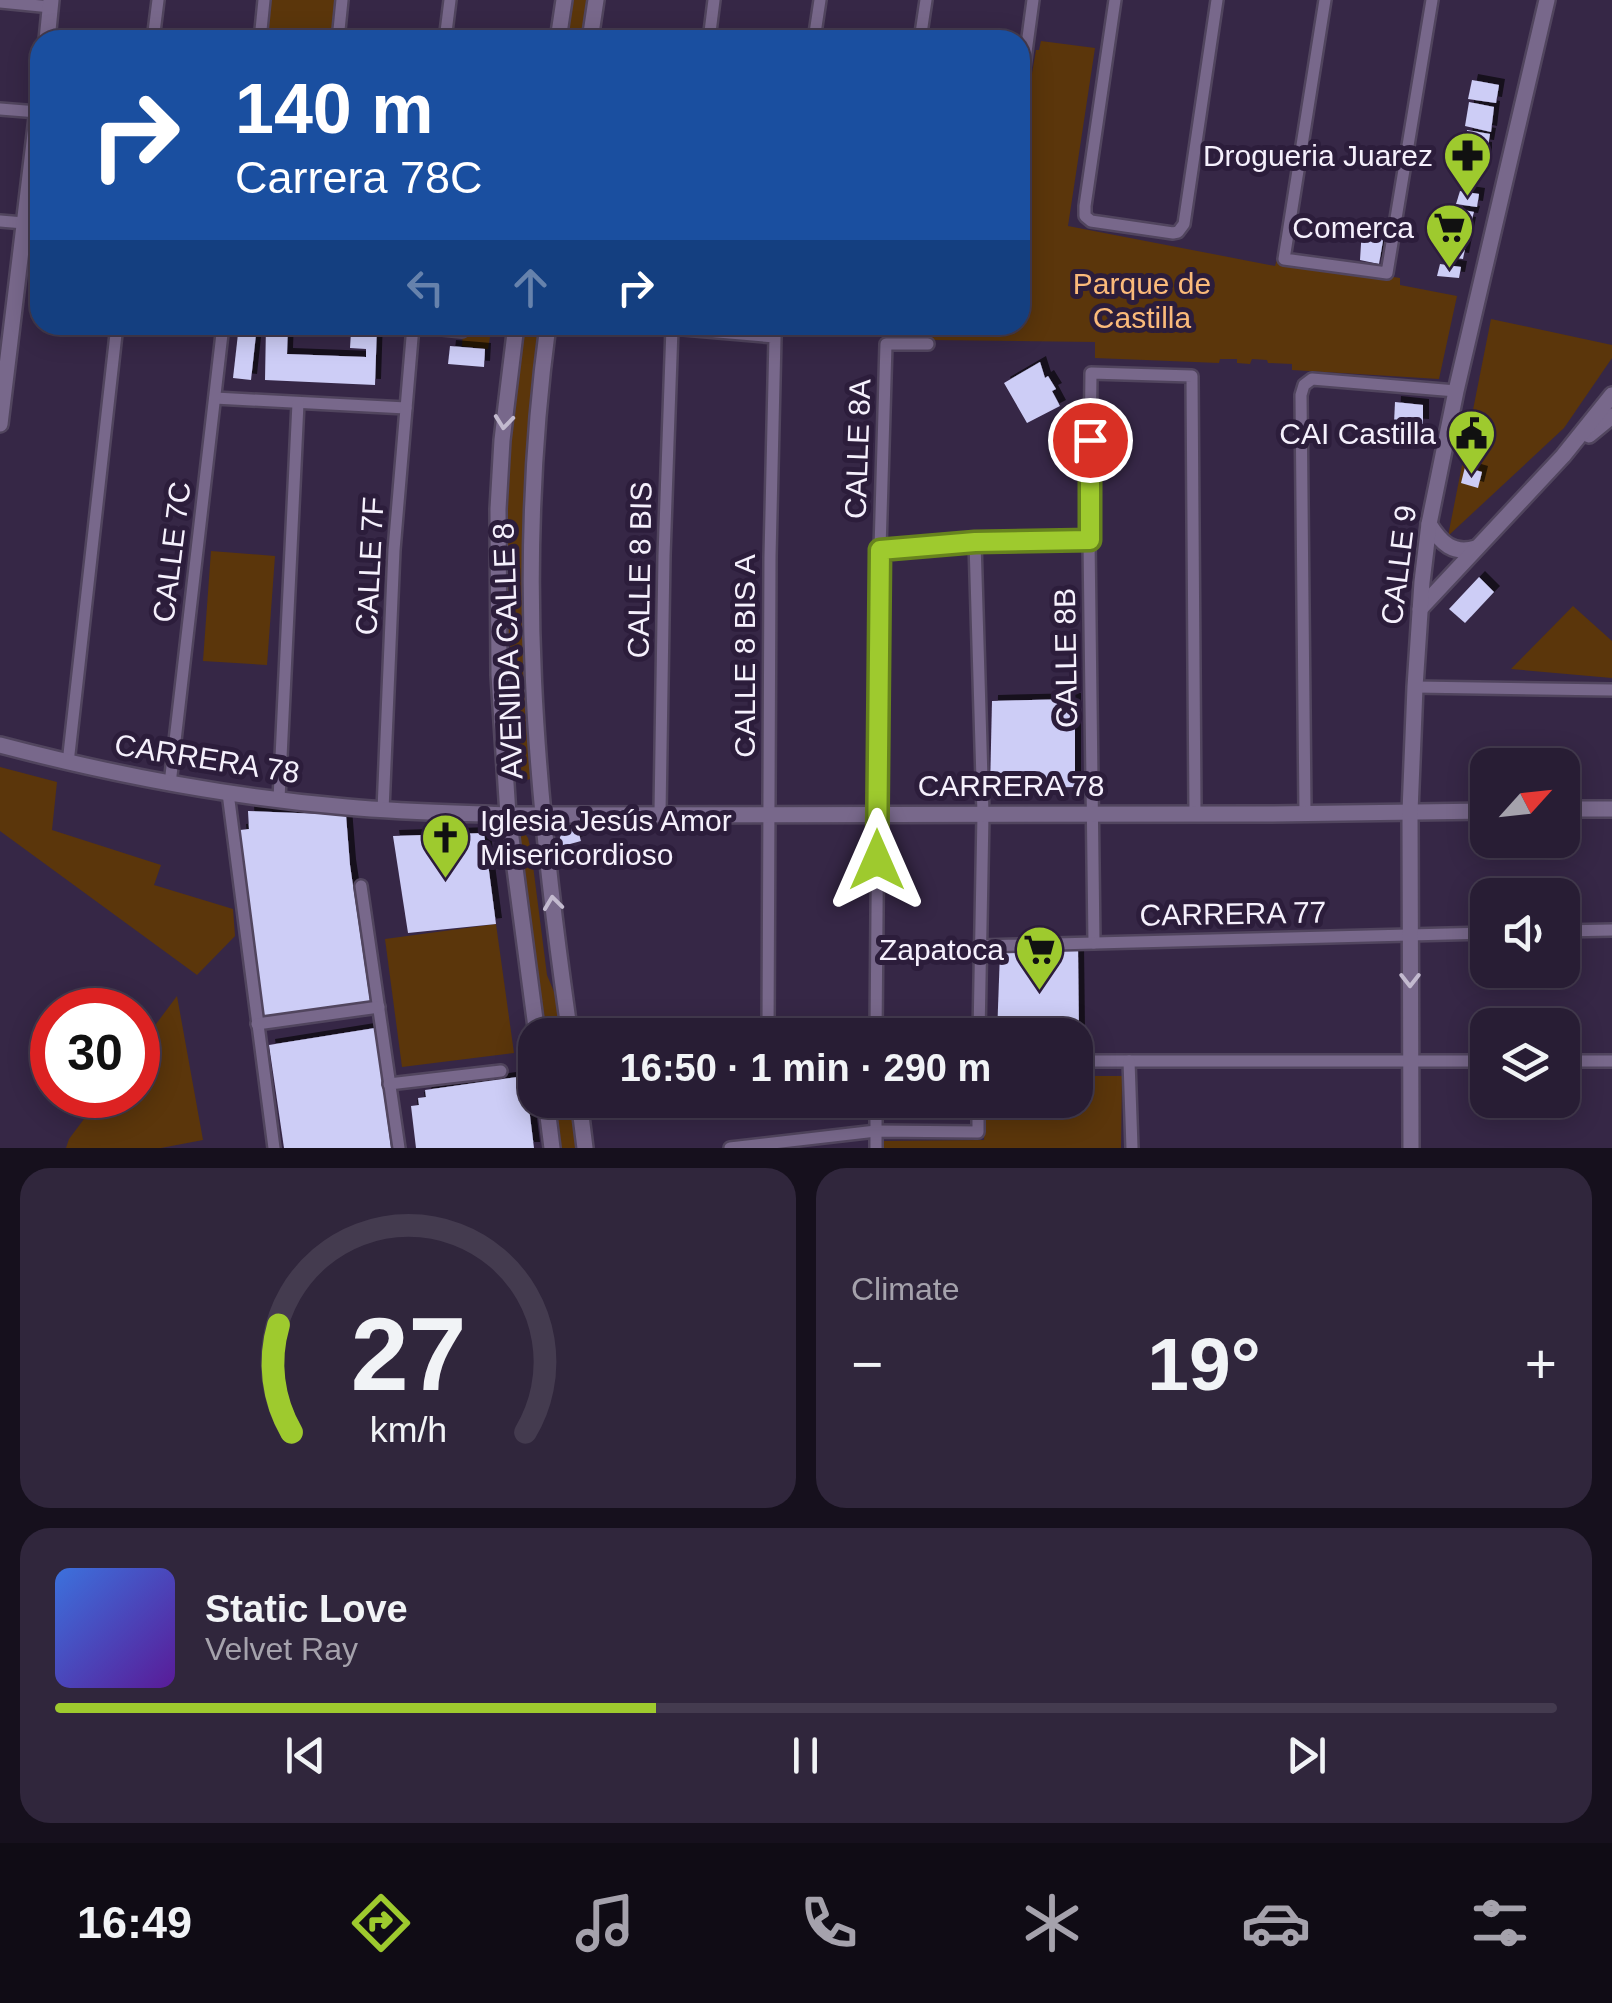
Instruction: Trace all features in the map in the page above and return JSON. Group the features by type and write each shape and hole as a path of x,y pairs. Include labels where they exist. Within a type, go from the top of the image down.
{"street":[{"path":"155,30 158,0"},
{"path":"261,30 264,0"},
{"path":"339,30 342,0"},
{"path":"446,30 450,0"},
{"path":"560,30 564,0"},
{"path":"592,30 596,0"},
{"path":"710,30 714,0"},
{"path":"816,30 820,0"},
{"path":"922,30 926,0"},
{"path":"1029,30 1033,0"},
{"path":"1115,0 1085,216 1091,221 1173,233 1182,229 1217,0"},
{"path":"1326,0 1284,258 1387,273 1432,0"},
{"name":"CALLE 9","path":"1410,1148 1410,812 1420,609 1429,524 1547,0"},
{"path":"0,2 51,3 47,30"},
{"path":"0,109 30,111"},
{"path":"0,424 6,332 30,175"},
{"path":"0,221 24,222"},
{"path":"68,763 116,335"},
{"name":"CALLE 7C","path":"170,784 222,335"},
{"name":"CALLE 7F","path":"384,810 394,550 412,335"},
{"name":"AVENIDA CALLE 8","path":"515,335 502,440 496,559 499,675 508,815 535,1018"},
{"name":"AVENIDA CALLE 8","path":"547,335 534,457 530,556 534,730 568,1018"},
{"name":"CALLE 8 BIS","path":"660,814 672,335"},
{"name":"CALLE 8 BIS","path":"752,335 775,337"},
{"name":"CALLE 8 BIS A","path":"768,1018 775,337"},
{"name":"CALLE 8A","path":"876,1018 886,344 928,344"},
{"name":"CALLE 8B","path":"1094,943 1091,373 1192,376 1196,814"},
{"path":"1304,814 1304,385 1312,379 1456,391"},
{"path":"1420,609 1563,456 1612,395"},
{"path":"214,398 406,408"},
{"path":"279,799 298,402"},
{"path":"1563,456 1612,416"},
{"path":"1429,524 1451,548 1476,548"},
{"path":"880,550 975,542 1090,540"},
{"path":"975,542 982,814 979,1018"},
{"path":"1415,687 1612,690"},
{"name":"CARRERA 78","path":"0,745 170,784 384,810 508,815 1470,811"},
{"path":"228,793 274,1148"},
{"path":"1580,809 1612,808"},
{"path":"361,886 399,1148"},
{"path":"1580,931 1612,930"},
{"name":"CARRERA 77","path":"980,946 1470,933"},
{"path":"257,1024 379,1007"},
{"path":"1093,1061 1470,1061"},
{"path":"1128,1061 1132,1148"},
{"path":"1580,1061 1612,1061"},
{"path":"389,1084 501,1071"},
{"path":"548,1118 552,1148"},
{"path":"581,1118 585,1148"},
{"path":"876,1118 876,1148"},
{"path":"730,1148 876,1131 978,1132 978,1118"}],"green space":[{"path":"271,0 335,0 332,30 268,30"},
{"path":"571,0 590,0 586,30 566,30"},
{"name":"Parque de Castilla","path":"1041,41 1095,48 1068,226 1275,266 1277,259 1400,278 1400,285 1457,296 1439,379 1292,370 1292,364 1252,359 1250,364 1237,363 1237,359 1220,359 1219,363 1095,358 1095,342 931,340 930,335 1030,335 1030,85"},
{"path":"1491,319 1612,345 1612,358 1564,428 1448,536"},
{"path":"463,335 490,335 488,349 462,346"},
{"path":"521,335 540,335 525,493 530,779 524,781 520,774 505,616 505,515"},
{"path":"211,551 275,556 267,665 203,661"},
{"path":"1573,606 1612,641 1612,678 1511,669"},
{"path":"0,767 57,782 52,830 161,865 154,885 233,909 235,936 197,975 0,831"},
{"path":"525,834 531,850 547,975 560,1018 543,1018 519,838"},
{"path":"496,924 514,1053 402,1067 385,939"},
{"path":"177,996 203,1140 161,1148 66,1148 85,1118 160,1118 160,1019"},
{"path":"1093,1076 1122,1076 1121,1148 883,1148 883,1141 984,1140 985,1118 1093,1118"},
{"path":"557,1118 574,1118 578,1148 561,1148"}],"building":[{"path":"1472,80 1499,85 1496,103 1468,99"},
{"path":"1469,102 1494,107 1491,132 1465,126"},
{"path":"1467,130 1490,134 1488,146 1466,143"},
{"path":"1464,145 1486,148 1486,164 1462,161"},
{"name":"Drogueria Juarez","path":"1460,191 1479,194 1477,207 1456,204"},
{"path":"1458,209 1474,212 1472,219 1456,217"},
{"path":"1453,220 1470,223 1463,259 1442,256"},
{"path":"1362,227 1385,229 1379,264 1360,260"},
{"name":"Comerca","path":"1440,264 1461,267 1459,278 1437,276"},
{"path":"238,335 256,335 251,380 233,378"},
{"path":"266,335 288,335 287,354 366,357 366,349 350,348 351,335 377,335 375,385 265,380"},
{"path":"450,346 485,349 484,367 448,364"},
{"path":"1040,362 1045,378 1048,376 1056,389 1052,391 1060,406 1027,423 1004,383"},
{"path":"1395,402 1423,405 1423,425 1394,423"},
{"name":"CAI Castilla","path":"1465,467 1482,472 1478,488 1461,483"},
{"path":"1479,577 1494,592 1465,623 1449,609"},
{"path":"1075,699 1075,787 990,789 992,701"},
{"path":"248,811 346,815 370,1001 264,1016 240,830 249,829"},
{"path":"577,827 581,841 559,847 565,830"},
{"name":"Iglesia Jesús Amor Misericordioso","path":"484,833 496,924 408,933 393,836"},
{"name":"Zapatoca","path":"1078,949 1079,1018 998,1018 1000,952"},
{"path":"375,1028 391,1148 284,1148 269,1045"},
{"path":"518,1077 518,1118 530,1118 534,1148 416,1148 411,1106 419,1105 418,1098 426,1097 425,1090"}],"place":[{"name":"Drogueria Juarez","path":"1468,198"},
{"name":"Comerca","path":"1449,270"},
{"name":"CAI Castilla","path":"1471,476"},
{"name":"Iglesia Jesús Amor Misericordioso","path":"445,880"},
{"name":"Zapatoca","path":"1039,992"}],"route":[{"path":"877,860 880,550 975,542 1090,540 1090,440"}]}
